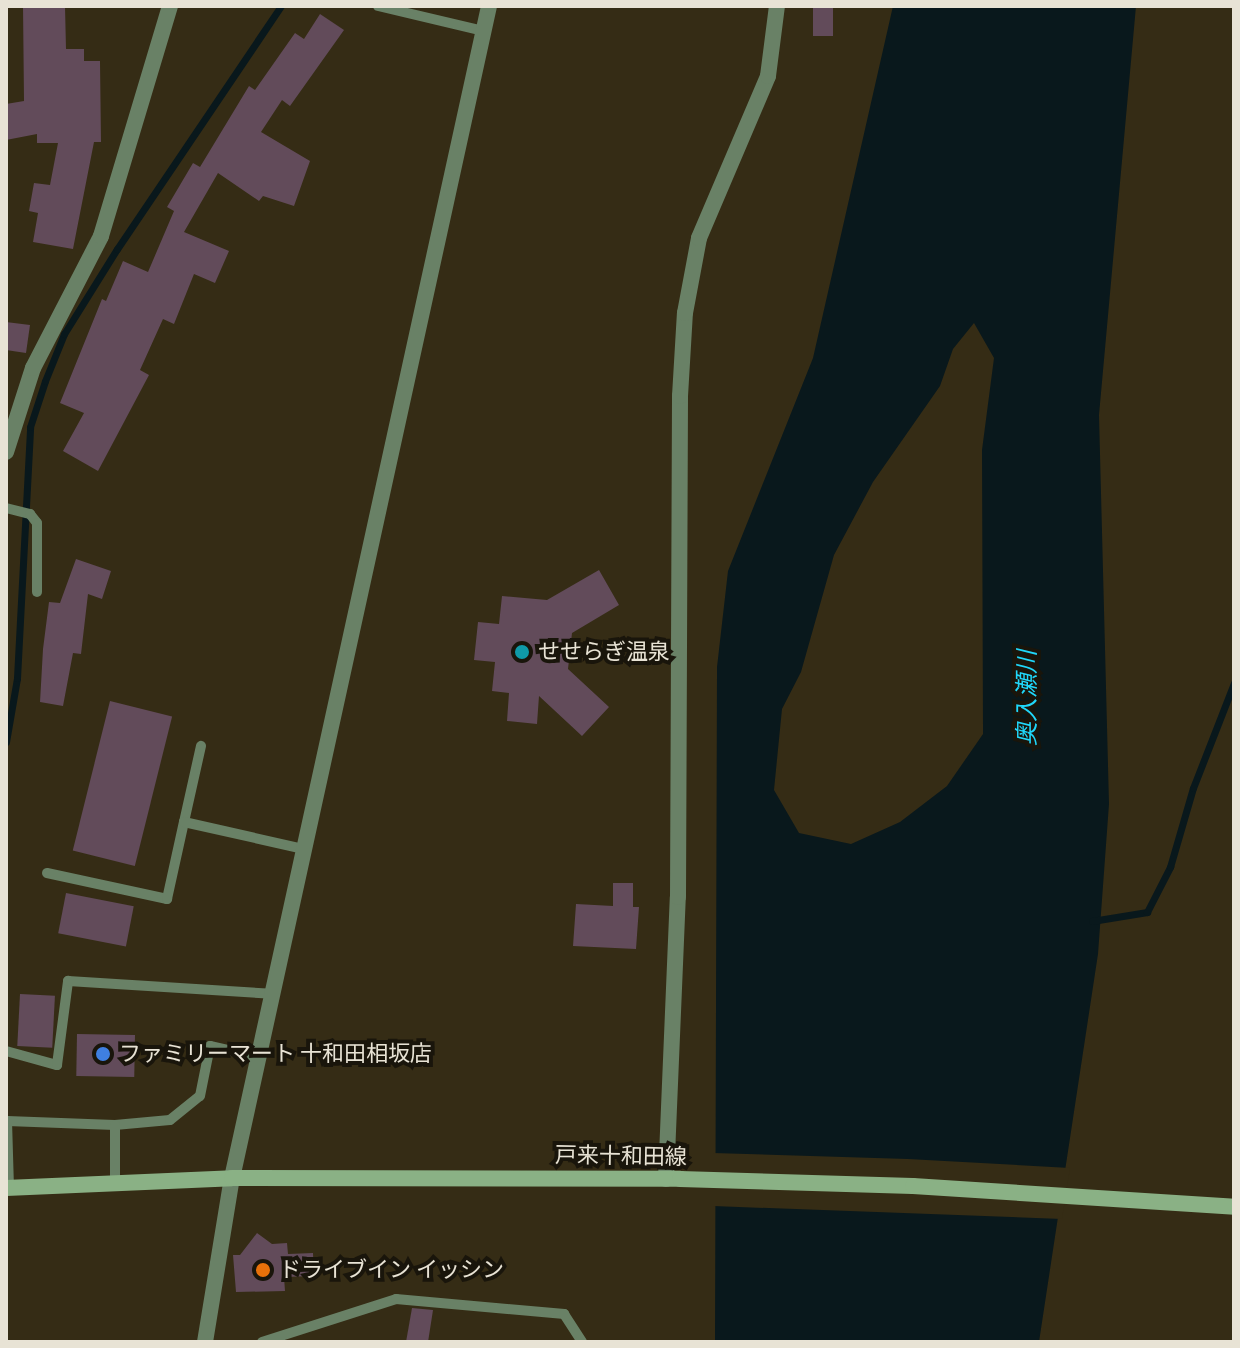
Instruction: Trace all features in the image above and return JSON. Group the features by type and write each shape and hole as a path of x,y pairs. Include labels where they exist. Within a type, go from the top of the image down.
{"main road":[{"name":"戸来十和田線","path":"8,1188 232,1178 673,1179 1136,1199 1234,1207"}],"street":[{"path":"6,452 33,368 101,236 170,6"},
{"path":"205,1342 232,1178 489,6"},
{"path":"673,1179 678,897 680,396 685,313 699,238 768,76 777,6"}],"lane":[{"path":"378,6 484,31"},
{"path":"12,509 30,514 37,523 37,592"},
{"path":"47,873 167,899 201,746"},
{"path":"184,822 304,849"},
{"path":"6,1051 57,1065 68,981 272,994"},
{"path":"8,1188 7,1121 115,1125 170,1120 200,1096 210,1046 259,1057"},
{"path":"115,1125 115,1183"},
{"path":"262,1342 396,1299 564,1314 582,1342"}],"water":[{"name":"奥入瀬川","path":"893,6 1136,6 1099,415 1109,804 1098,954 1039,1342 715,1342 717,667 728,571 813,358","holes":["974,323 994,358 982,450 983,734 947,786 900,822 851,844 799,833 774,790 782,709 801,672 834,555 873,482 940,386 953,349"]}],"pier":[{"path":"713,1153 1070,1168 1062,1219 713,1206"}],"building":[{"path":"23,6 65,6 66,49 84,49 84,61 100,61 101,142 94,142 73,249 33,242 38,213 29,211 34,183 50,185 58,143 37,143 37,134 6,140 6,104 24,101"},
{"path":"813,6 833,6 833,36 813,36"},
{"path":"320,14 344,30 290,106 282,100 261,132 310,161 294,206 263,196 259,201 218,173 184,232 229,251 215,283 194,274 174,324 163,319 140,370 149,375 98,471 63,451 84,413 60,403 102,299 106,301 123,261 148,272 174,211 167,207 193,163 200,167 249,86 255,90 295,33 304,39"},
{"path":"6,322 30,325 26,353 6,350"},
{"path":"76,559 111,571 102,599 88,594 81,654 73,653 63,706 40,702 43,649 49,602 60,603"},
{"name":"せせらぎ温泉","path":"599,570 619,605 572,633 568,669 609,707 582,736 539,696 537,724 507,721 509,693 492,691 495,662 474,660 478,622 499,624 502,596 547,600"},
{"path":"110,701 172,716 135,866 73,850"},
{"path":"613,883 633,883 633,907 639,907 636,949 573,946 576,904 613,906"},
{"path":"66,893 134,906 126,946 58,933"},
{"path":"20,994 55,996 52,1048 17,1046"},
{"path":"77,1034 135,1035 134,1077 76,1076"},
{"path":"257,1233 272,1244 287,1243 288,1254 313,1253 314,1276 284,1277 285,1291 236,1292 233,1255 240,1255"},
{"path":"412,1308 433,1310 428,1342 406,1342"}],"waterway":[{"path":"6,742 17,678 30,427 45,381 64,334 117,249 281,6"},
{"path":"1092,921 1147,912 1170,867 1193,788 1234,683"}],"place":[{"name":"せせらぎ温泉","path":"522,652"},
{"name":"ファミリーマート 十和田相坂店","path":"103,1054"},
{"name":"ドライブイン イッシン","path":"263,1270"}]}
